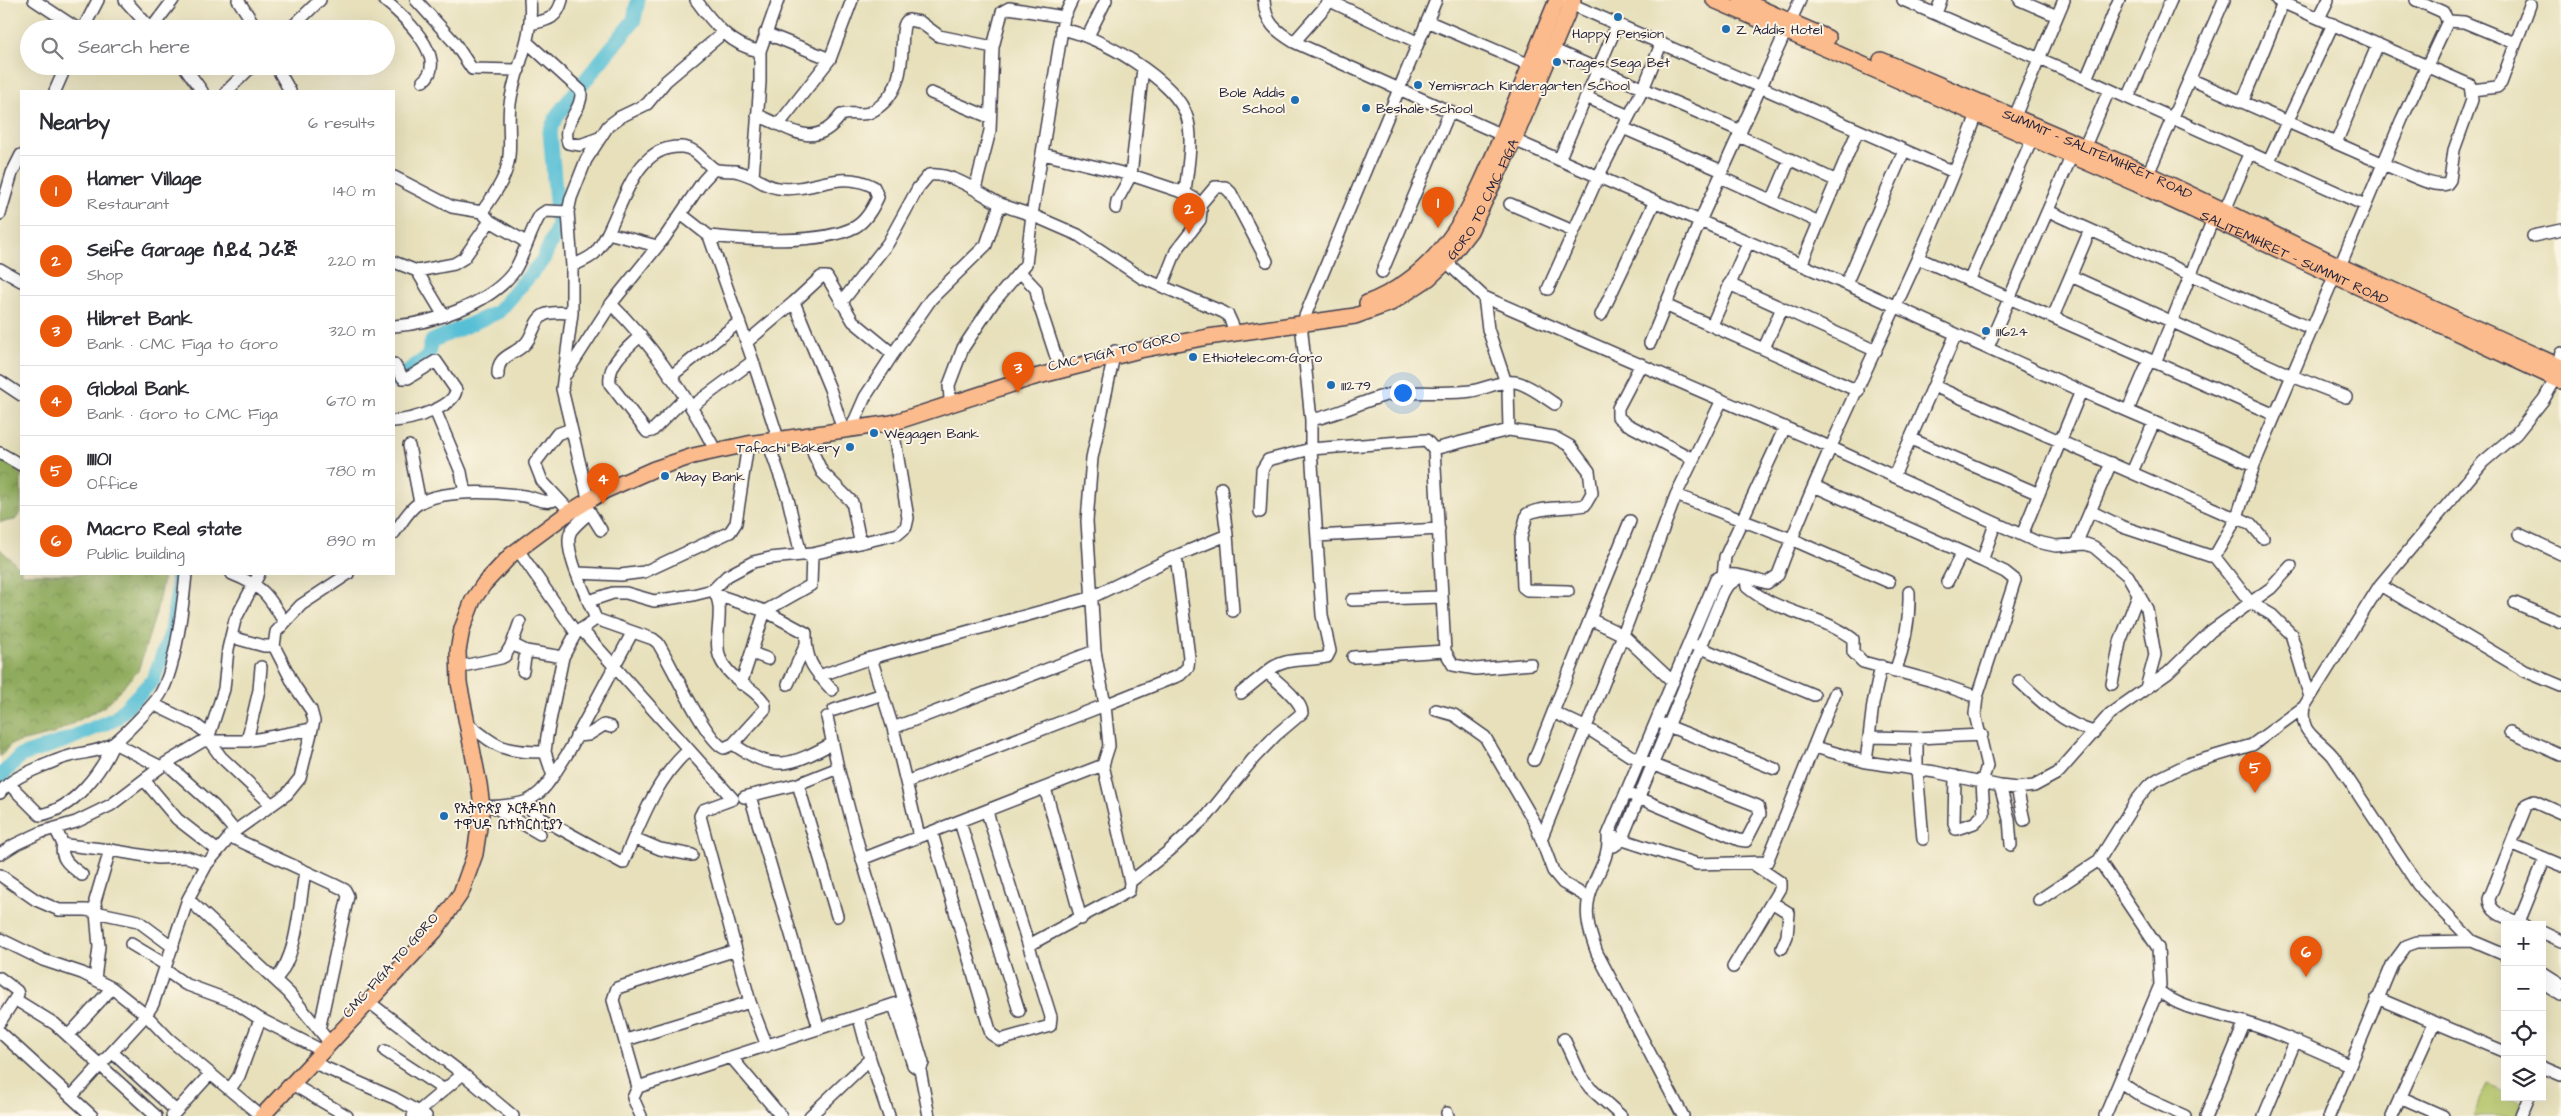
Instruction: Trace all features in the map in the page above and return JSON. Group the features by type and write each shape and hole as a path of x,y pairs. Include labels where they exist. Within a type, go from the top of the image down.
{"main road":[{"path":"1714,0 1788,28"},
{"name":"SUMMIT - SALITEMIHRET ROAD","path":"1741,0 1788,28 2015,116 2148,174 2219,215"},
{"path":"1517,116 1530,65 1565,1"},
{"name":"GORO TO CMC FIGA","path":"1442,258 1470,231 1517,116 1554,50 1565,1"},
{"name":"SALITEMIHRET - SUMMIT ROAD","path":"1788,28 1977,114 2219,215 2337,272 2560,372"},
{"name":"CMC FIGA TO GORO","path":"256,1114 322,1039 414,942 447,899 461,872 469,847 474,810 473,790 450,666 452,634 457,617 471,587 491,562 562,507 588,502 647,465 712,444 772,437 910,412 1058,363 1115,354 1233,326 1307,321 1372,301 1442,258"},
{"path":"588,502 636,476 672,462 772,437 809,435 892,423 1031,378 1115,354 1307,321"},
{"path":"256,1114 292,1084 312,1062 322,1039 369,1002 435,931 461,893 475,854 488,807 468,724 458,666 462,629 474,600 498,567 562,507"}],"street":[{"path":"34,0 64,20"},
{"path":"88,20 98,0"},
{"path":"125,0 143,20"},
{"path":"158,20 173,0"},
{"path":"238,0 251,20"},
{"path":"299,20 320,0"},
{"path":"384,0 406,19 430,54 432,67 428,78 423,81"},
{"path":"416,0 454,42 472,69 519,70"},
{"path":"482,212 496,192 507,168 510,152 508,127 510,104 528,43 530,0"},
{"path":"530,24 553,18 559,10 562,0"},
{"path":"696,0 723,33 741,46 760,51"},
{"path":"753,177 760,82 760,51 778,0"},
{"path":"779,124 830,59 852,0"},
{"path":"950,399 949,385 963,348 993,303 1026,264 1032,215 1064,17 1072,0"},
{"path":"1088,36 1106,0"},
{"path":"1264,0 1264,8 1273,29 1294,42 1398,90 1846,284 2082,391 2254,465"},
{"path":"1294,42 1331,0 1417,42"},
{"path":"1241,694 1280,663 1327,657 1330,651 1322,615 1311,449 1307,321 1417,42 1436,0"},
{"path":"1650,343 1700,221 1800,0"},
{"path":"1903,0 2269,160 2365,205"},
{"path":"1936,14 1941,0"},
{"path":"2020,0 2057,16"},
{"path":"2015,116 2064,0"},
{"path":"2086,79 2118,0"},
{"path":"2128,98 2171,0"},
{"path":"2148,174 2224,0"},
{"path":"2319,18 2328,0"},
{"path":"2416,0 2443,12 2448,21"},
{"path":"1565,1 1954,172"},
{"path":"2190,79 2243,100 2384,164 2440,186 2447,184 2450,180 2454,150 2472,100 2472,90 2470,85 2429,65 2281,1 2243,100"},
{"path":"2472,90 2497,87 2501,83 2514,43 2530,5"},
{"path":"975,189 990,131 993,47 1005,8 1064,17"},
{"path":"757,115 799,134 820,134 829,130 841,115 870,112 893,94 898,82 902,63 903,26 908,20 920,22 939,36 993,47"},
{"path":"1427,21 1530,65"},
{"path":"2448,21 2464,22 2514,43"},
{"path":"2214,556 2237,517 2254,465 2275,415 2365,205 2448,21"},
{"path":"2269,160 2333,24"},
{"path":"1559,160 1617,25"},
{"path":"1062,30 1088,36 1143,68 1182,103 1188,118 1190,135 1185,194"},
{"path":"601,530 588,502 562,389 572,313 572,266 563,212 586,160 600,138 620,117 647,104 666,82 723,33"},
{"path":"765,33 830,59"},
{"path":"528,43 581,91 578,107 566,130 568,143 580,145 600,138"},
{"path":"1548,289 1598,177 1644,88 1661,44"},
{"path":"2336,143 2378,44"},
{"path":"1554,50 1644,88 1836,181"},
{"path":"1116,208 1117,201 1130,176 1143,68"},
{"path":"55,90 62,75"},
{"path":"190,75 201,90"},
{"path":"228,90 243,75"},
{"path":"281,75 289,90"},
{"path":"2085,146 2109,90"},
{"path":"931,93 989,117"},
{"path":"1586,97 1629,116"},
{"path":"1382,272 1450,111"},
{"path":"1683,1116 1599,957 1590,932 1587,911 1589,898 1609,850 1608,835 1652,763 1668,726 1696,646 1716,579 1743,578 1767,583 1773,581 1778,575 1814,486 1918,258 1977,114"},
{"path":"1623,128 1819,222"},
{"path":"1801,265 1858,130"},
{"path":"1969,280 2033,137"},
{"path":"572,266 594,254 608,234 635,174 642,164 660,151 683,147 700,154 714,169 736,171 779,188 794,188 852,179 874,187 878,197 873,208 862,221 846,230 798,239 738,239 709,236 681,214"},
{"path":"1846,284 1904,150"},
{"path":"2128,410 2172,321 2190,275 2250,152"},
{"path":"1043,154 1130,176 1195,199 1201,212 1200,220 1176,251 1162,286"},
{"path":"1988,347 2072,155"},
{"path":"0,214 12,173 20,157"},
{"path":"1772,201 1790,159"},
{"path":"563,378 611,304 714,169"},
{"path":"0,170 12,173"},
{"path":"841,303 888,243 918,188 929,175 936,174 975,189 1000,204 1032,215 1078,235 1142,278 1223,312 1228,315 1233,326"},
{"path":"395,177 452,207 482,212 490,221 526,242"},
{"path":"1199,206 1215,187 1225,187 1267,261"},
{"path":"1601,315 1655,201"},
{"path":"794,302 830,389 848,423 931,299 986,245 1000,204"},
{"path":"1510,204 1573,231"},
{"path":"395,326 412,325 444,316 499,286 513,274 540,215 546,211 563,212"},
{"path":"2048,211 2312,329"},
{"path":"395,262 417,271 454,264 464,258 490,221"},
{"path":"2053,316 2090,230"},
{"path":"2534,236 2561,230"},
{"path":"608,234 657,246"},
{"path":"709,236 739,322 748,341 788,499 806,554 811,585 765,611 741,684"},
{"path":"1712,325 1748,243"},
{"path":"1442,258 1484,297 1785,427 1996,524 2037,542 2056,546 2086,544 2094,547 2113,561 2128,576 2147,609 2155,655 2146,688"},
{"path":"1918,258 2275,415"},
{"path":"0,270 20,280"},
{"path":"417,271 444,316"},
{"path":"1020,272 1036,289 1039,305 1058,363"},
{"path":"748,341 824,276 832,283 846,312 865,333 893,354"},
{"path":"2071,276 2292,376 2346,397"},
{"path":"1729,284 1876,351"},
{"path":"1484,297 1488,329 1506,381 1509,430"},
{"path":"611,304 641,335 688,403 712,444"},
{"path":"1665,306 1712,325 1858,391"},
{"path":"1764,348 1782,308"},
{"path":"498,375 498,364 502,358 525,344 540,318 546,314 572,313"},
{"path":"670,376 739,322"},
{"path":"1894,476 1956,334"},
{"path":"641,335 616,361 610,373 610,384 647,432 652,431 688,403 753,361"},
{"path":"1029,945 1129,891 1130,882 1104,765 1109,746 1105,706 1095,652 1090,598 1087,521 1092,458 1115,354"},
{"path":"395,421 435,410 454,396 456,390 436,361 412,377 398,371"},
{"path":"1641,364 1618,408 1618,417 1625,423 1693,459"},
{"path":"2501,953 2472,941 2418,885 2334,756 2322,742 2304,729 2301,720 2307,702 2380,584 2483,462 2516,434 2544,399 2560,372"},
{"path":"0,381 20,394"},
{"path":"1311,420 1331,416 1384,396 1426,392 1447,394 1484,389 1506,381 1518,383 1555,404"},
{"path":"1934,386 2237,517 2250,524 2263,538"},
{"path":"2022,535 2082,391"},
{"path":"1542,837 1587,728 1676,495 1722,400"},
{"path":"435,410 461,472 465,493"},
{"path":"2132,472 2154,422"},
{"path":"588,502 569,536 577,573 596,619 653,639 658,643 703,723 719,745 724,748 733,744 765,709 766,705 760,697 728,672 720,657 715,592 727,576 753,562 806,554 898,534 906,527 908,518 892,423"},
{"path":"1725,580 1724,558 1785,427"},
{"path":"562,507 542,481 534,463 557,434 571,429"},
{"path":"1434,449 1509,430 1554,437 1570,446 1589,471 1592,493 1585,505 1568,509 1536,510 1527,514 1524,521 1522,538 1523,587 1527,590 1568,591"},
{"path":"809,435 814,455 822,472 852,502 860,541"},
{"path":"1911,438 2038,494"},
{"path":"1260,512 1262,470 1268,460 1311,449 1426,440 1434,449 1445,651 1453,665 1464,668 1476,669 1531,664"},
{"path":"577,573 628,575 644,572 730,532 736,523 748,444"},
{"path":"409,446 420,503"},
{"path":"0,453 20,464"},
{"path":"2076,544 2111,463"},
{"path":"1814,486 1962,554 1982,561 2005,572 2015,580 1977,697 1975,714 1982,735 1987,766 1982,782 1983,817 1956,829 1954,823 1955,776"},
{"path":"1221,488 1233,611"},
{"path":"395,531 406,515 420,503 465,493 521,496 562,507"},
{"path":"1676,495 1791,540 1889,582"},
{"path":"2090,511 2123,527 2214,556 2250,602 2272,616 2291,634 2307,702"},
{"path":"1534,760 1630,521"},
{"path":"1982,561 1996,524"},
{"path":"1317,536 1439,529"},
{"path":"2519,534 2561,554"},
{"path":"819,676 871,658 1090,598 1176,556 1227,535"},
{"path":"518,550 578,631 733,799"},
{"path":"1947,582 1962,554"},
{"path":"906,782 1105,706 1180,675 1188,667 1189,657 1176,556"},
{"path":"1815,747 1866,762 1955,776 2000,786 2017,788 2034,786 2058,773 2110,714 2181,662 2218,625 2271,588 2292,566"},
{"path":"9,784 37,814 43,815 72,799 101,769 114,743 153,704 161,693 171,662 182,608 186,575"},
{"path":"238,575 257,578 284,622"},
{"path":"71,1097 146,1015 158,995 188,899 217,850 232,834 294,787 300,778 314,720 311,710 294,685 274,646 276,632 301,605 346,575"},
{"path":"209,737 224,689 235,620 257,578"},
{"path":"1743,578 1747,587 1764,599 1842,630 1853,639 1853,652 1863,662 1929,680 1977,697"},
{"path":"2380,584 2525,672 2561,686"},
{"path":"589,601 613,593 626,593 654,601 715,592 765,611 806,633 806,644 811,666 832,690"},
{"path":"1895,672 1903,651 1910,614 1909,592"},
{"path":"2112,684 2120,642 2138,594"},
{"path":"1352,600 1441,597"},
{"path":"2515,603 2561,622"},
{"path":"1590,618 1623,635 1674,682"},
{"path":"553,776 545,752 563,657 578,631 596,619"},
{"path":"458,666 505,656 512,644 520,622"},
{"path":"488,807 527,802 543,791 576,736 632,633"},
{"path":"231,637 264,646 274,646"},
{"path":"512,644 526,651 563,657"},
{"path":"788,684 806,644"},
{"path":"1609,850 1621,841 1641,758 1674,682 1696,646"},
{"path":"1696,646 1814,695"},
{"path":"523,671 526,651"},
{"path":"1353,657 1445,651"},
{"path":"894,728 1095,652"},
{"path":"752,653 768,659"},
{"path":"871,658 894,728 919,836"},
{"path":"1866,762 1868,737 1881,666"},
{"path":"247,741 259,690 261,668"},
{"path":"1130,882 1169,851 1208,815 1253,759 1302,712 1302,708 1267,672"},
{"path":"2019,682 2071,724 2094,732"},
{"path":"1608,835 1621,841 1696,864 1752,864 1767,862 1815,747 1835,693"},
{"path":"883,694 831,714 833,742 914,1065 920,1070 929,1116"},
{"path":"2039,900 2099,860 2112,836 2148,786 2188,764 2252,745 2307,702"},
{"path":"153,704 196,725 209,737 221,757 270,804"},
{"path":"1436,710 1454,715 1485,737 1542,837 1553,871 1563,883 1589,898"},
{"path":"1553,712 1587,728 1628,755 1641,758 1758,806 1760,814 1750,837 1746,841 1739,840 1632,795"},
{"path":"1657,721 1775,769"},
{"path":"468,724 500,748 516,753 545,752"},
{"path":"576,736 588,735 604,725 611,727"},
{"path":"0,854 16,844 95,814 145,781 164,765 209,737 247,741 312,729"},
{"path":"2510,732 2561,756"},
{"path":"1868,737 1917,738 1982,735"},
{"path":"1917,738 1917,770 1923,840"},
{"path":"733,744 750,756 773,764 803,757 833,742"},
{"path":"0,793 9,784 54,761 114,743 164,765 214,806 232,834 304,872 345,890 348,896 322,1039"},
{"path":"527,802 529,808 539,817 623,863 665,777 678,759 689,750"},
{"path":"862,859 1104,765"},
{"path":"767,1046 750,1002 700,816 703,810 733,799 798,784 838,768"},
{"path":"145,781 177,819 217,850"},
{"path":"798,784 837,916"},
{"path":"2000,786 2009,819 2011,845"},
{"path":"1045,788 1080,919"},
{"path":"2017,788 2024,820"},
{"path":"750,796 819,1029"},
{"path":"2515,921 2494,912 2489,904 2492,890 2527,804 2530,801 2561,813"},
{"path":"488,807 540,834"},
{"path":"932,832 991,1034 996,1039 1050,1026 1052,1022 987,812"},
{"path":"960,822 1019,1011"},
{"path":"55,828 63,844 62,852 66,862 82,875"},
{"path":"634,838 660,849 692,855"},
{"path":"63,844 158,858 187,857 207,864"},
{"path":"2511,844 2561,864"},
{"path":"95,979 99,948 95,912 97,894 110,850"},
{"path":"2523,921 2545,858"},
{"path":"2099,860 2158,948 2160,985 2105,1116"},
{"path":"1733,967 1779,894 1780,882 1752,864"},
{"path":"276,979 285,969 290,956 304,872"},
{"path":"0,875 23,892 50,906 68,911 78,909 138,920 173,947"},
{"path":"188,899 276,979 304,1009 322,1039"},
{"path":"1773,903 1790,913 1787,936 1782,948"},
{"path":"2546,934 2561,941"},
{"path":"0,939 43,960 95,979 112,988 146,1015 169,1039 230,1089 256,1114"},
{"path":"2328,1116 2392,964 2406,946 2425,942 2472,941"},
{"path":"131,944 166,967 185,984 220,996 260,1019 322,1039"},
{"path":"641,1116 633,1098 638,1087 614,1000 616,988 736,950"},
{"path":"2546,975 2561,984"},
{"path":"0,978 17,991 16,1000 0,1022"},
{"path":"2546,986 2561,995"},
{"path":"68,1036 112,988"},
{"path":"2158,990 2166,997 2178,1003 2245,1022 2349,1065"},
{"path":"2377,998 2501,1049"},
{"path":"16,1000 55,1024 156,1116"},
{"path":"369,1002 463,1074 513,1116"},
{"path":"626,1040 750,1002"},
{"path":"638,1087 859,1018 899,1003"},
{"path":"859,1018 889,1116"},
{"path":"230,1089 239,1076 260,1019"},
{"path":"2206,1116 2245,1022"},
{"path":"2392,1116 2434,1022"},
{"path":"0,1032 92,1116"},
{"path":"1564,1039 1580,1074 1590,1088 1621,1116"},
{"path":"2264,1116 2295,1042"},
{"path":"385,1051 443,1089"},
{"path":"113,1053 174,1114 210,1074"},
{"path":"731,1057 781,1116"},
{"path":"810,1116 870,1059"},
{"path":"312,1062 394,1098 418,1114 443,1089 463,1074"},
{"path":"2546,1069 2561,1075"},
{"path":"2120,1082 2141,1096 2185,1116"},
{"path":"292,1084 347,1116"},
{"path":"2400,1097 2443,1116"},
{"path":"2521,1116 2527,1101"}],"green space":[{"path":"0,449 20,460 20,513 15,520 0,522"},
{"path":"0,549 18,566 20,565 20,575 164,575 156,613 138,671 105,706 53,734 11,744 0,757"},
{"path":"2487,1085 2501,1091 2501,1101 2523,1102 2517,1116 2473,1116"}],"waterway":[{"path":"395,380 428,357 432,341 498,312 543,260 558,226 550,131 558,114 634,20 638,0"},
{"path":"0,777 20,756 64,741 115,719 153,680 172,631 178,588 177,575"}],"place":[{"name":"Happy Pension","path":"1618,17"},
{"name":"Z Addis Hotel","path":"1726,29"},
{"name":"Tages Sega Bet","path":"1557,62"},
{"name":"Yemisrach Kindergarten School","path":"1418,85"},
{"name":"Bole Addis School","path":"1295,100"},
{"name":"Beshale School","path":"1366,108"},
{"name":"Hamer Village","path":"1438,228"},
{"name":"Seife Garage ሰይፈ ጋራጅ","path":"1189,234"},
{"name":"111624","path":"1986,331"},
{"name":"Ethiotelecom-Goro","path":"1193,357"},
{"name":"111279","path":"1331,385"},
{"name":"Hibret Bank","path":"1018,393"},
{"name":"Wegagen Bank","path":"874,433"},
{"name":"Tafachi Bakery","path":"850,447"},
{"name":"Abay Bank","path":"665,476"},
{"name":"Global Bank","path":"603,504"},
{"name":"111101","path":"2255,793"},
{"name":"የኢትዮጵያ ኦርቶዶክስ ተዋህዶ ቤተክርስቲያን","path":"444,816"},
{"name":"Macro Real state","path":"2306,977"}]}
